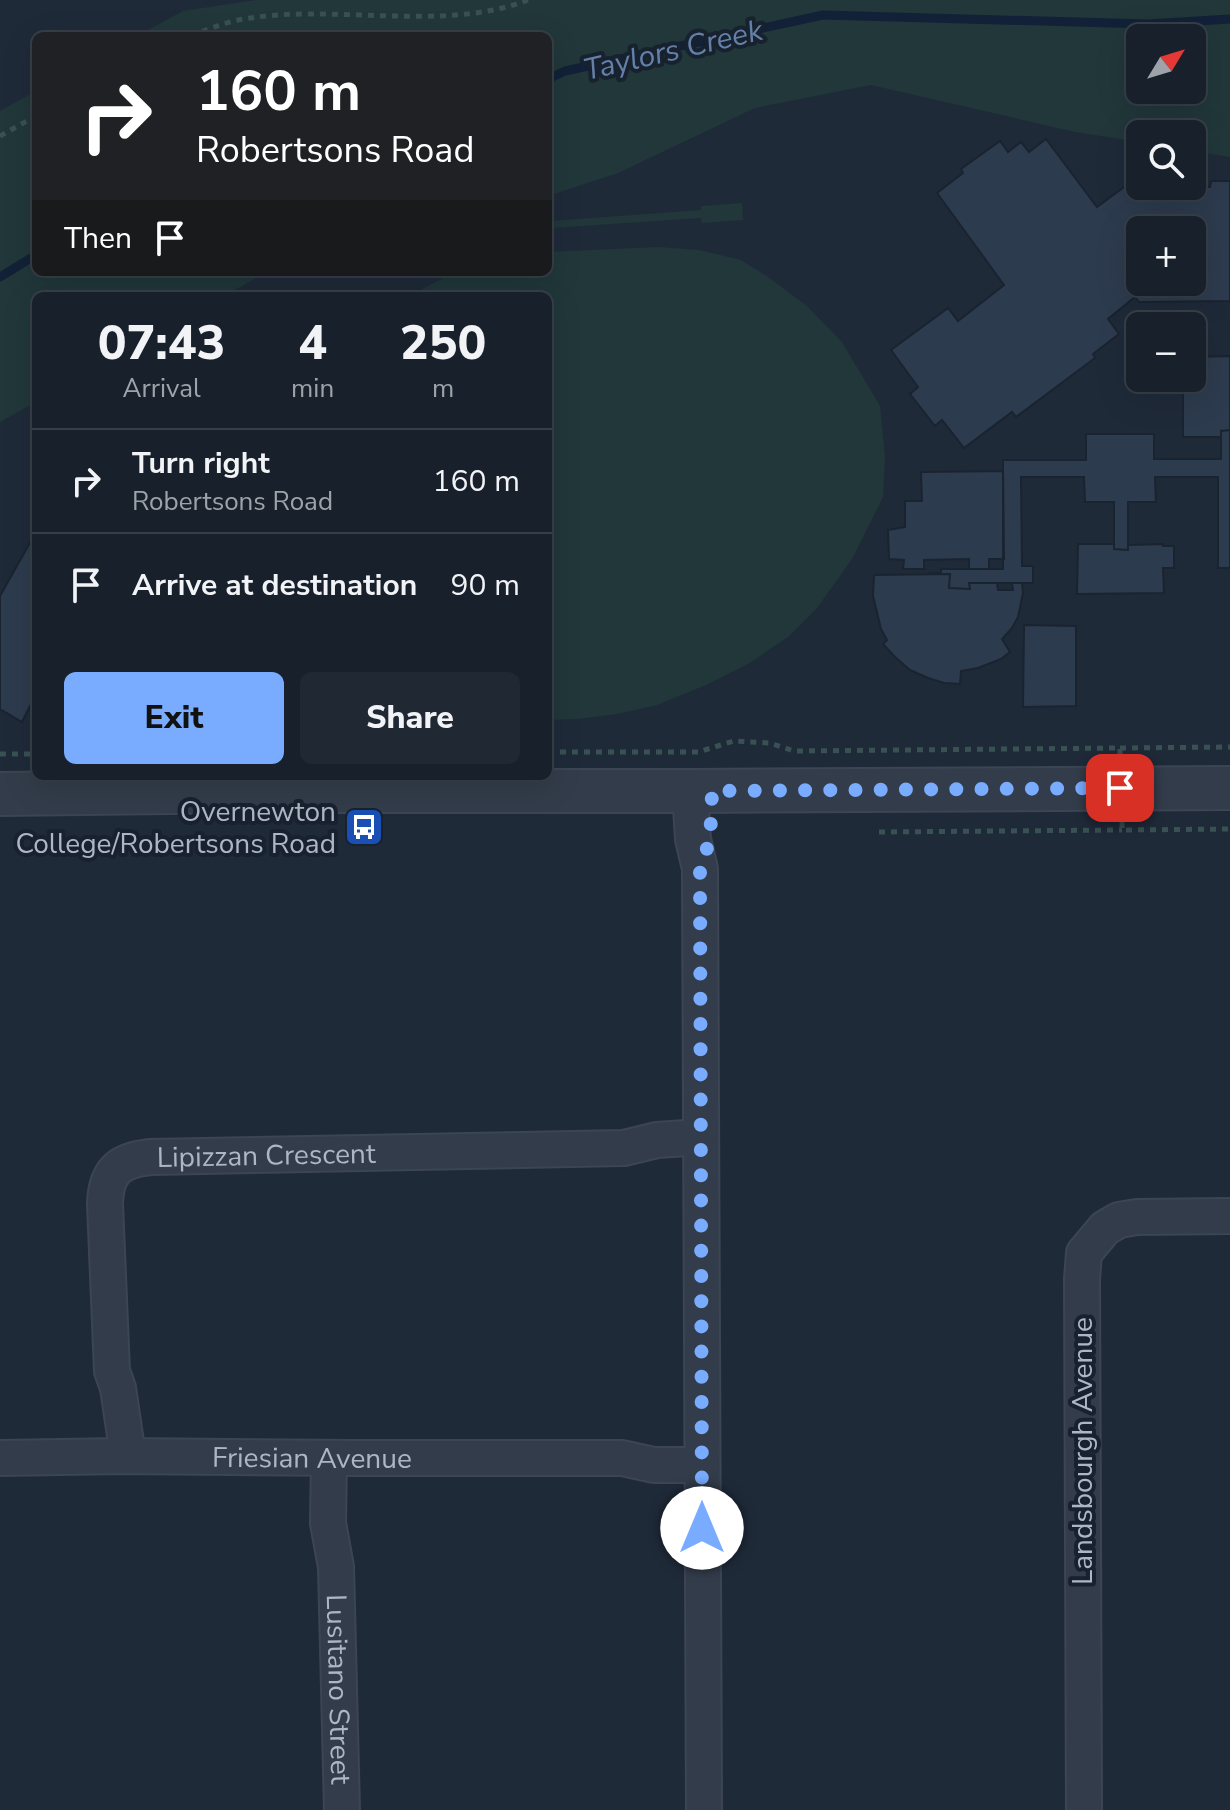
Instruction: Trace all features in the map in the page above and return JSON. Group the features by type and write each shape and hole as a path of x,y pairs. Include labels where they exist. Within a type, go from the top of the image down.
{"street":[{"path":"0,794 1230,788"},
{"path":"701,791 710,838 700,869 704,1810"},
{"name":"Lipizzan Crescent","path":"117,1456 102,1400 112,1371 106,1190 110,1176 121,1165 135,1158 151,1157 624,1148 656,1159 702,1147"},
{"name":"Landsbourgh Avenue","path":"1084,1810 1084,1253 1105,1228 1119,1220 1230,1216"},
{"name":"Friesian Avenue","path":"0,1458 622,1458 654,1465 702,1453"},
{"name":"Lusitano Street","path":"340,1458 328,1523 336,1567 342,1810"}],"path":[{"path":"203,32 242,19 271,15 441,14 488,11 528,0"},
{"path":"0,136 32,118"},
{"path":"1120,748 1230,747"},
{"path":"0,754 32,754"},
{"path":"879,832 1122,830"}],"green space":[{"path":"256,0 1230,0 1230,157 1206,153 1206,120 1126,120 1126,140 1075,132 871,85 755,108 618,173 552,195 552,32 144,32 183,11"},
{"path":"32,93 32,276 260,276 231,292 32,292 32,404 0,422 0,111"},
{"path":"742,203 743,220 702,223 701,218 552,228 552,221 701,210 701,206"},
{"path":"658,247 699,250 741,260 807,306 842,342 880,406 885,457 883,497 852,559 817,608 788,637 748,664 657,705 617,714 552,720 552,292 417,292 447,276 552,276 552,252"}],"building":[{"path":"1046,139 1097,207 1124,187 1126,200 1206,200 1206,187 1210,187 1211,181 1230,181 1230,301 1139,302 1135,297 1108,319 1119,334 1093,354 1095,358 1016,417 1012,412 964,448 942,420 935,426 910,394 918,387 891,350 948,308 958,321 1004,285 937,193 963,173 961,169 1000,141 1008,152 1021,142 1029,152"},
{"path":"1230,356 1230,430 1221,431 1221,437 1183,437 1183,392 1206,392 1206,357"},
{"path":"1230,430 1230,568 1218,568 1218,477 1155,477 1156,502 1128,502 1128,550 1114,549 1114,502 1085,502 1084,477 1021,477 1022,566 1033,566 1033,583 969,583 970,589 949,588 950,574 930,574 941,573 941,569 1003,569 1003,460 1086,460 1086,434 1154,434 1154,459 1221,459 1221,431"},
{"path":"1003,471 1004,559 989,559 989,569 969,569 969,559 924,560 924,569 903,569 904,560 889,559 888,530 905,527 905,501 922,501 921,472"},
{"path":"32,539 32,702 22,722 0,709 0,596"},
{"path":"1078,544 1114,544 1114,549 1128,550 1128,545 1174,546 1174,568 1163,568 1164,593 1077,594"},
{"path":"950,574 949,588 970,589 969,583 997,583 998,590 1013,590 1012,583 1022,583 1023,593 1018,617 1002,639 1010,652 978,668 961,671 960,684 928,678 910,670 895,657 883,644 887,640 873,596 874,575"},
{"path":"1024,625 1076,626 1076,706 1023,707"}],"waterway":[{"name":"Taylors Creek","path":"552,77 565,71 823,15 1148,24 1230,19"},
{"name":"Taylors Creek","path":"0,277 32,257"}],"place":[{"name":"Overnewton College/Robertsons Road","path":"364,827"}],"route":[{"path":"702,1528 700,869 708,851 712,791 1120,788"}]}
